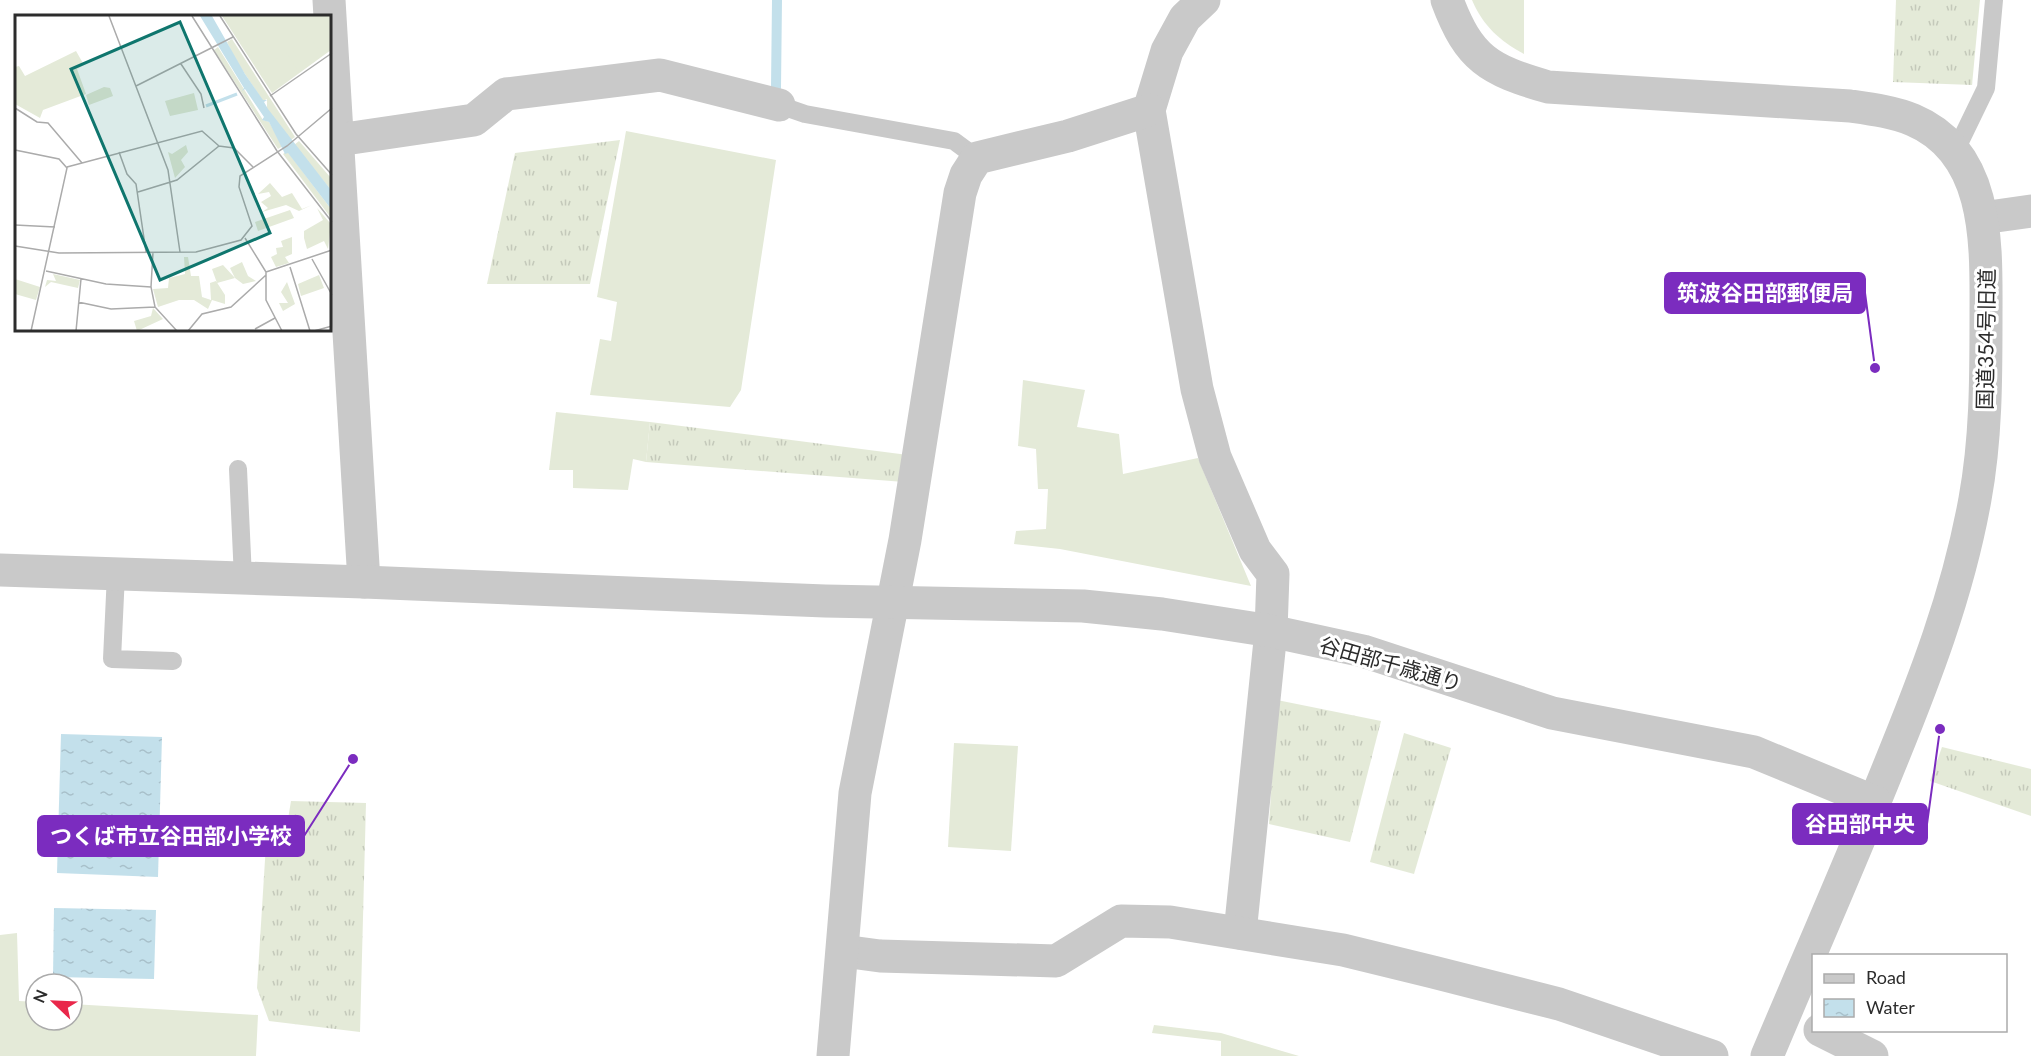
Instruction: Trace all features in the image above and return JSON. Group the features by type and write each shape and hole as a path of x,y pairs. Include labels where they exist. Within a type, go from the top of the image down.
{"street":[{"path":"329,0 330,15"},
{"path":"1204,0 1185,18 1167,51 1149,110 1197,389 1215,457 1255,550 1273,574 1271,631 1239,933"},
{"name":"国道354号旧道","path":"1447,0 1467,44 1486,62 1508,75 1548,87 1850,106 1880,111 1911,119 1924,126 1955,152 1973,183 1982,218 1986,258 1986,403 1975,498 1954,594 1928,669 1875,802 1822,954"},
{"path":"332,47 364,582"},
{"path":"338,140 474,120 506,94 660,75 779,105"},
{"path":"832,1056 843,951 855,793 893,602 937,357 960,194 966,175 977,158 1068,136 1149,110"},
{"path":"1982,218 2031,211"},
{"name":"谷田部千歳通り","path":"0,570 893,602 1083,606 1162,614 1271,631 1363,651 1552,713 1754,752 1875,802"},
{"path":"843,951 880,956 1056,961 1121,921 1170,922 1342,950 1559,1004 1712,1056"},
{"name":"国道354号旧道","path":"1767,1056 1799,1022 1812,984"},
{"path":"1824,1032 1872,1056"}],"lane":[{"path":"1955,152 1986,88 1994,0"},
{"path":"779,105 805,114 954,141 977,158"},
{"path":"238,469 243,578"},
{"path":"116,574 112,659 173,661"}],"green space":[{"path":"1472,0 1524,0 1524,54 1493,32 1481,18"},
{"path":"1896,0 1980,0 1972,85 1893,82"},
{"path":"626,131 776,160 741,390 730,407 590,395 600,339 611,341 617,302 597,297"},
{"path":"620,140 590,284 487,284 515,153"},
{"path":"1023,380 1085,390 1077,427 1119,434 1123,474 1198,458 1251,586 1060,549 1014,544 1016,531 1046,529 1048,489 1038,489 1036,449 1018,446"},
{"path":"556,412 650,422 646,462 633,459 628,490 573,488 573,470 549,470"},
{"path":"650,422 908,455 904,482 646,462"},
{"path":"1277,700 1381,721 1350,842 1269,824"},
{"path":"1404,733 1451,748 1414,874 1370,862"},
{"path":"954,743 1018,746 1011,851 948,847"},
{"path":"1942,747 2031,769 2031,816 1930,781"},
{"path":"291,801 366,803 360,1032 269,1021 257,988 266,844 286,831"},
{"path":"17,933 19,1001 24,1001 24,1032 84,1032 84,1005 258,1015 256,1056 0,1056 0,935"},
{"path":"1154,1025 1221,1033 1299,1056 1221,1056 1221,1041 1152,1033"}],"water":[{"path":"61,734 162,737 158,877 57,873"},
{"path":"54,908 156,910 154,979 84,978 84,972 53,972"}],"waterway":[{"path":"776,88 777,0"}],"place":[{"name":"筑波谷田部郵便局","path":"1875,368"},
{"name":"谷田部中央","path":"1940,729"},
{"name":"つくば市立谷田部小学校","path":"353,759"}]}
